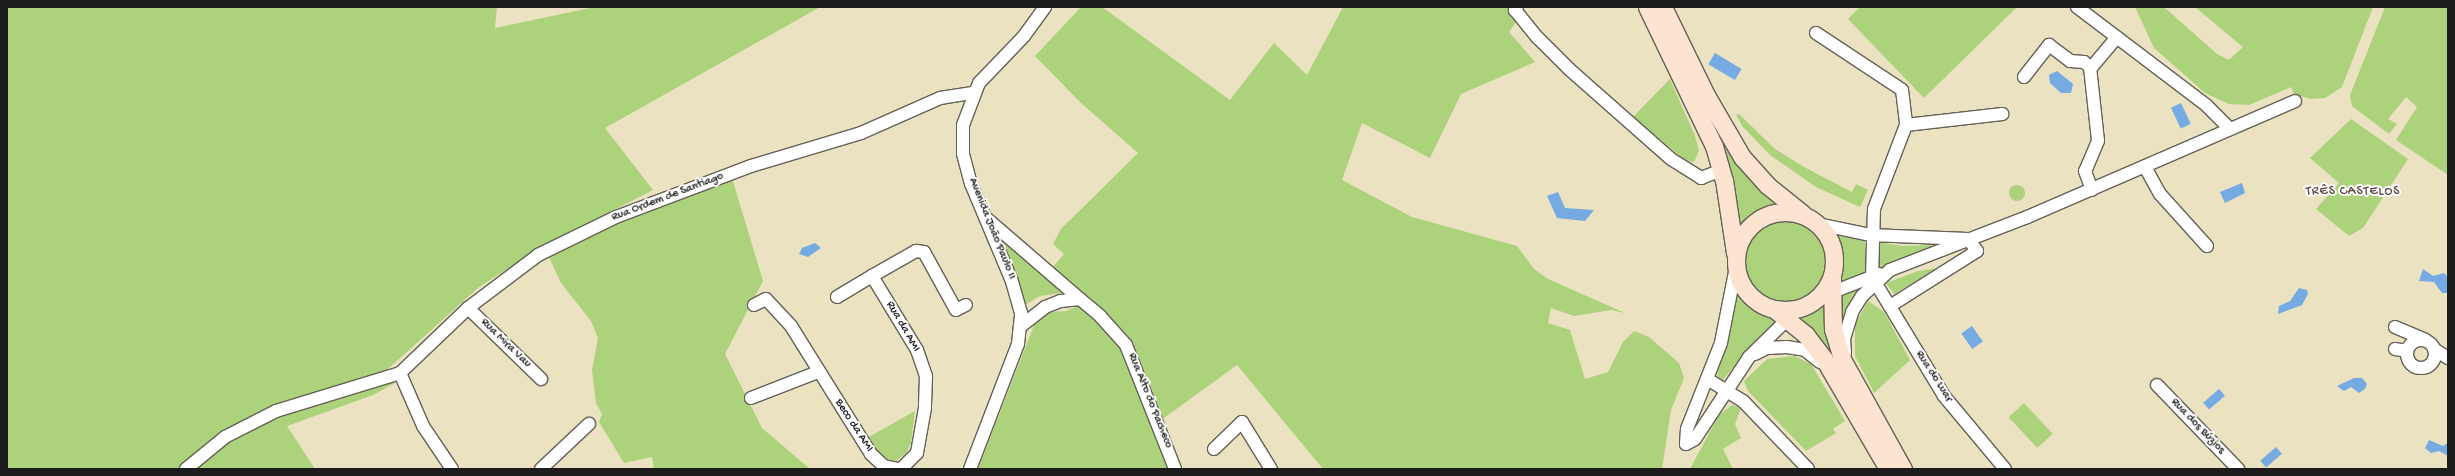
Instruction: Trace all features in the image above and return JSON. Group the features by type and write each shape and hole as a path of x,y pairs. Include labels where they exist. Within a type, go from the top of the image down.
{"main road":[{"path":"1647,7 1701,117 1722,170 1736,263 1746,291 1759,302 1774,309 1789,320 1816,346 1844,378 1903,469"},
{"path":"1663,7 1710,102 1742,157 1767,185 1814,222 1832,246 1833,271 1822,297 1844,378 1888,469"},
{"path":"1736,263 1744,235 1762,217 1787,212 1814,222"},
{"path":"1774,309 1800,307 1822,297"}],"street":[{"name":"Avenida João Paulo II","path":"970,469 1018,344 1021,326 1017,295 984,216 963,154 963,124 973,93 1045,7"},
{"path":"1516,7 1515,10 1543,44 1671,159 1701,178 1722,170"},
{"path":"2077,7 2206,105 2229,128"},
{"path":"1816,33 1902,90 1906,125 1874,209 1870,235 1873,280 1862,296 1847,327 1844,378"},
{"path":"2091,68 2117,37"},
{"path":"2024,77 2049,44 2070,61 2084,62 2091,68 2098,142 2085,171 2092,190"},
{"name":"Rua Ordem de Santiago","path":"400,372 468,308 538,255 616,217 751,166 861,133 940,98 973,93"},
{"path":"1822,297 1873,280 1890,270 2092,190 2295,100"},
{"path":"1906,125 2002,114"},
{"path":"2145,167 2160,194 2207,246"},
{"name":"Rua Alto do Pacheco","path":"984,216 1080,299 1126,346 1175,469"},
{"path":"1814,222 1870,235 1968,239"},
{"path":"1890,306 1977,251 1968,239"},
{"path":"837,297 916,251 924,252 956,310 966,305"},
{"path":"1736,263 1721,344 1709,380 1687,429 1686,444 1695,439 1749,358 1789,320 1800,307"},
{"name":"Rua da AMI","path":"872,276 917,350 926,376 926,408 917,453 901,469"},
{"name":"Rua do Luar","path":"1873,280 1944,396 2005,469"},
{"name":"Beco da AMI","path":"754,305 766,299 791,326 818,372 871,454 884,466 898,469"},
{"path":"1021,326 1045,307 1080,299"},
{"name":"Rua Mira Vau","path":"468,308 541,379"},
{"path":"2395,327 2430,345 2448,358"},
{"path":"2408,351 2416,340 2430,345"},
{"path":"2408,351 2411,363 2423,367 2433,360 2430,345"},
{"path":"1749,358 1767,348 1805,350 1844,378"},
{"path":"2395,349 2408,351"},
{"path":"186,469 225,437 276,412 400,372 423,426 452,469"},
{"path":"751,398 818,372"},
{"path":"1709,380 1743,401 1808,469"},
{"name":"Rua dos Búzios","path":"2157,385 2238,469"},
{"path":"1214,449 1242,422 1270,469"},
{"path":"541,469 589,424"}],"green space":[{"path":"7,7 497,7 495,28 595,7 820,7 605,128 653,190 542,247 479,287 388,369 395,383 373,395 287,426 315,469 7,469"},
{"path":"1081,7 1102,7 1230,100 1274,43 1307,75 1343,7 1511,7 1517,21 1509,32 1535,62 1461,94 1430,158 1362,123 1342,180 1412,217 1517,246 1534,269 1548,279 1625,313 1611,310 1574,316 1551,308 1548,323 1570,330 1585,379 1608,372 1623,342 1634,331 1649,337 1679,363 1684,378 1671,410 1662,469 1323,469 1237,365 1153,426 1169,469 978,469 1036,320 1047,312 1066,311 1091,300 1053,267 1064,254 1053,244 1061,229 1138,153 1081,103 1035,56"},
{"path":"1656,7 1715,125 1784,206 1760,211 1737,231"},
{"path":"1860,7 2017,7 1924,98 1848,19"},
{"path":"2135,7 2164,7 2217,54 2229,60 2243,47 2195,7 2373,7 2342,87 2325,98 2311,99 2294,94 2291,87 2249,105 2229,104 2205,93 2154,48"},
{"path":"2385,7 2448,7 2448,175 2396,140 2417,107 2406,97 2388,119 2397,124 2389,134 2352,106 2350,95"},
{"path":"1670,79 1695,136 1699,151 1694,162 1686,161 1633,117"},
{"path":"1739,114 1775,149 1804,167 1852,192 1856,184 1868,190 1860,207 1816,187 1770,155 1743,127 1736,115"},
{"path":"2351,119 2408,159 2363,228 2349,236 2316,209 2339,183 2310,158"},
{"path":"732,178 763,281 725,354 762,428 810,469 654,469 652,457 624,463 599,422 602,414 596,403 592,370 598,338 591,321 561,283 549,257 628,217"},
{"path":"2017,185 2023,187 2025,193 2023,199 2017,201 2011,199 2009,193 2011,187"},
{"path":"1784,220 1800,224 1813,232 1821,245 1825,261 1821,277 1813,290 1800,298 1784,302 1768,298 1755,290 1747,277 1743,261 1747,245 1755,232 1768,224"},
{"path":"1834,234 1865,241 1867,274 1840,284 1837,282 1840,256"},
{"path":"999,237 1063,293 1040,296 1025,305"},
{"path":"1878,242 1902,246 1938,245 1879,269"},
{"path":"1938,268 1894,294 1886,283 1918,271"},
{"path":"1861,288 1849,305 1841,335 1836,298"},
{"path":"1736,294 1751,308 1779,320 1754,342 1723,380 1717,376"},
{"path":"1868,301 1884,312 1910,360 1874,393 1855,356 1855,324"},
{"path":"1826,304 1841,371 1796,319"},
{"path":"1794,356 1811,364 1845,421 1833,429 1836,433 1806,451 1748,391 1744,381 1767,359"},
{"path":"2024,403 2053,434 2037,448 2009,417"},
{"path":"1732,405 1741,408 1735,424 1741,438 1723,449 1733,469 1690,469 1719,415"},
{"path":"915,411 911,443 906,453 896,461 879,457 867,438"}],"water":[{"path":"1715,53 1742,69 1735,80 1708,64"},
{"path":"2057,71 2073,84 2071,93 2061,93 2050,83 2049,75"},
{"path":"2181,103 2191,124 2181,128 2171,108"},
{"path":"2242,183 2245,193 2225,203 2220,192"},
{"path":"1558,192 1565,208 1594,210 1585,221 1557,218 1547,196"},
{"path":"815,243 821,248 808,257 799,254 802,248"},
{"path":"2423,269 2433,276 2444,273 2448,277 2448,293 2442,293 2434,282 2419,281"},
{"path":"2299,288 2307,290 2308,294 2302,305 2278,314 2279,306 2290,301"},
{"path":"1972,326 1983,342 1972,349 1961,333"},
{"path":"2354,378 2362,378 2367,384 2365,389 2359,393 2351,387 2344,391 2337,386"},
{"path":"2219,389 2225,396 2209,410 2203,403"},
{"path":"2429,440 2443,446 2448,443 2448,456 2439,451 2431,453 2425,448"},
{"path":"2276,447 2282,454 2266,468 2260,461"}],"district":[{"name":"TRÊS CASTELOS","path":"2353,192"}]}
